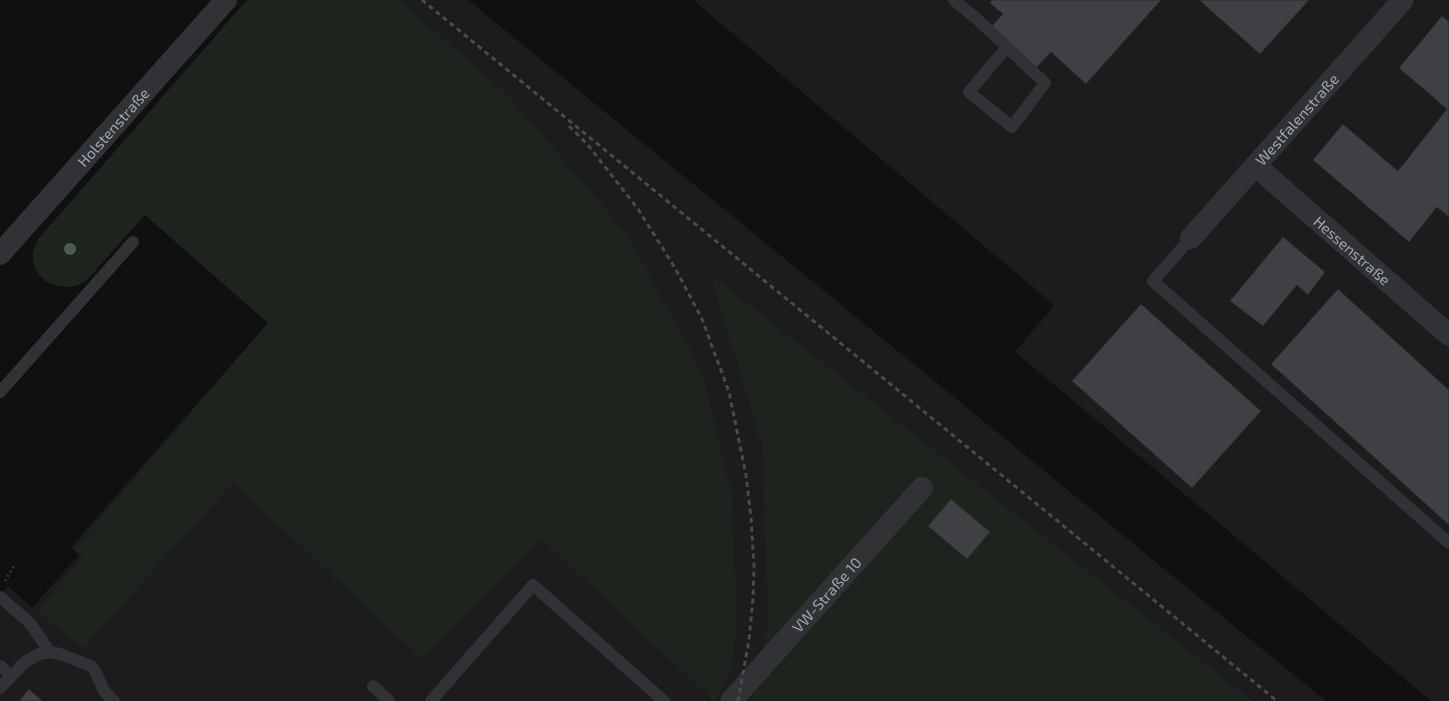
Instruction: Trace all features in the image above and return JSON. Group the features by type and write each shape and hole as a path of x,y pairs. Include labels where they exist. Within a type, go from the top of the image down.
{"street":[{"name":"Holstenstraße","path":"0,254 226,0"},
{"name":"Westfalenstraße","path":"1191,238 1403,0"},
{"name":"Hessenstraße","path":"1256,166 1449,335"},
{"name":"VW-Straße 10","path":"730,701 922,488"}],"lane":[{"path":"954,0 977,19 1007,47 1045,83 1012,127 969,92 1007,47"},
{"path":"1191,238 1153,281 1449,543"},
{"path":"0,392 133,242"},
{"path":"430,701 533,585 664,701"},
{"path":"0,596 30,623 50,652"},
{"path":"0,688 25,662 39,654 50,652 60,654 91,666 95,671 104,691 114,701"},
{"path":"0,666 11,676"},
{"path":"373,686 389,701"}],"path":[{"path":"4,584 14,566"}],"shaded area":[{"path":"247,0 399,0 509,96 628,235 703,376 732,497 737,622 732,666 716,701 714,701 541,539 421,658 233,483 83,648 37,611 83,557 74,549 268,323 145,215 86,281 78,285 61,287 46,281 39,275 35,268 33,259 34,250 39,238"},
{"path":"271,0 468,0 1326,701 0,701 0,595 8,586 32,608 79,555 71,547 268,323 108,182"},
{"path":"693,0 1449,0 1449,701 1431,701 1015,352 1054,305"},
{"path":"710,274 1253,701 752,701 768,622 762,444"}],"building":[{"path":"992,0 1161,0 1086,84 1051,52 1036,68 991,27 1003,14 990,3"},
{"path":"1199,0 1309,0 1260,54"},
{"path":"1442,16 1449,22 1449,217 1437,207 1409,242 1313,160 1343,124 1398,171 1447,109 1399,68"},
{"path":"1283,237 1325,272 1308,295 1297,285 1263,326 1230,301"},
{"path":"1338,289 1449,390 1449,525 1271,364"},
{"path":"1141,304 1261,411 1192,488 1072,381"},
{"path":"951,499 990,532 967,559 928,526"},
{"path":"29,689 42,701 19,701"}],"railway":[{"path":"422,0 1277,701"},
{"path":"569,126 588,145 638,209 675,268 702,319 729,392 746,475 751,518 754,566 749,640 738,701"}]}
